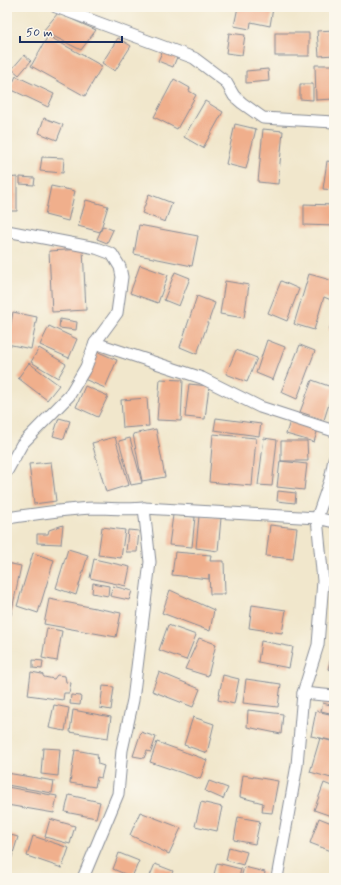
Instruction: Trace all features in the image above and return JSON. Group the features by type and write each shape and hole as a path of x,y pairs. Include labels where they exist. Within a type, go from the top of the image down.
{"street":[{"path":"56,7 194,58 226,82 234,96 263,118 334,122"},
{"path":"7,231 96,248 112,254 120,267 122,277 117,313 95,343 86,367 70,396 22,444 7,471"},
{"path":"95,343 202,378 260,407 334,431"},
{"path":"277,878 297,765 303,693 318,645 323,581 316,518 330,480 334,459"},
{"path":"7,518 50,511 94,508 130,510 144,508 316,518 334,522"},
{"path":"87,877 118,794 122,750 133,700 150,562 144,508"},
{"path":"303,693 334,696"}],"building":[{"path":"238,7 273,8 270,26 251,22 250,29 234,26"},
{"path":"58,13 96,30 81,50 43,31"},
{"path":"334,30 334,55 319,56 317,31"},
{"path":"229,33 245,35 242,55 226,53"},
{"path":"275,33 309,33 309,56 275,56"},
{"path":"48,36 102,66 85,96 31,66"},
{"path":"118,38 131,46 115,71 102,63"},
{"path":"163,50 177,57 173,67 158,61"},
{"path":"24,55 31,61 19,75 12,69"},
{"path":"315,65 334,65 334,99 316,100"},
{"path":"268,69 269,81 246,83 246,71"},
{"path":"16,76 54,94 48,107 10,89"},
{"path":"174,79 190,88 189,91 196,95 177,129 154,117"},
{"path":"300,84 313,84 313,100 300,99"},
{"path":"205,101 223,112 203,148 184,137"},
{"path":"44,118 63,125 57,140 39,133"},
{"path":"235,124 256,129 246,169 226,164"},
{"path":"263,129 283,131 278,184 258,182"},
{"path":"42,157 64,158 63,173 40,171"},
{"path":"327,161 334,162 334,190 323,189"},
{"path":"17,177 17,211 7,211 7,178"},
{"path":"20,177 35,178 34,185 20,184"},
{"path":"51,186 75,191 68,221 45,215"},
{"path":"149,194 172,203 165,222 142,213"},
{"path":"86,200 108,206 100,232 78,226"},
{"path":"304,204 334,205 334,226 304,225"},
{"path":"139,225 198,236 192,266 134,254"},
{"path":"103,226 113,230 107,243 97,239"},
{"path":"83,249 86,310 52,312 49,251"},
{"path":"140,265 168,275 158,303 130,293"},
{"path":"175,272 190,278 179,306 164,300"},
{"path":"309,274 334,281 331,300 324,297 314,330 294,324"},
{"path":"225,281 249,285 244,318 220,314"},
{"path":"281,281 299,289 287,321 268,313"},
{"path":"197,296 215,303 197,354 180,347"},
{"path":"13,312 37,317 31,349 7,344"},
{"path":"334,317 334,332 329,330"},
{"path":"60,319 77,322 76,330 59,328"},
{"path":"49,326 77,339 69,358 40,345"},
{"path":"267,340 285,347 273,380 256,373"},
{"path":"300,345 315,351 297,399 281,392"},
{"path":"39,348 66,364 58,378 31,362"},
{"path":"236,350 257,358 247,382 226,374"},
{"path":"96,351 117,360 105,388 84,379"},
{"path":"29,363 59,385 47,400 18,378"},
{"path":"160,379 183,380 181,421 157,420"},
{"path":"312,380 334,388 324,420 300,412"},
{"path":"189,384 209,386 205,419 185,417"},
{"path":"85,386 108,396 98,417 76,407"},
{"path":"147,398 149,426 123,428 121,400"},
{"path":"59,418 70,421 64,439 53,436"},
{"path":"216,418 261,424 259,436 214,430"},
{"path":"290,421 318,429 314,442 286,434"},
{"path":"156,429 165,477 142,481 133,434"},
{"path":"213,434 256,438 252,486 209,482"},
{"path":"115,437 129,485 106,492 92,443"},
{"path":"130,438 142,483 131,485 119,441"},
{"path":"264,438 277,440 272,486 258,485"},
{"path":"281,441 307,441 308,461 281,461"},
{"path":"280,461 307,464 304,490 277,487"},
{"path":"51,462 56,501 34,504 29,464"},
{"path":"278,491 296,493 295,503 277,501"},
{"path":"328,492 334,494 334,506 325,504"},
{"path":"173,515 195,517 192,547 169,545"},
{"path":"199,516 221,518 218,551 196,548"},
{"path":"63,525 61,544 37,543 37,534 48,534 49,530"},
{"path":"270,525 297,528 293,559 266,556"},
{"path":"102,527 125,530 121,558 98,555"},
{"path":"128,530 139,531 137,552 126,552"},
{"path":"68,549 88,555 76,595 56,588"},
{"path":"175,552 211,555 210,561 224,561 225,594 210,594 209,574 209,579 172,575"},
{"path":"33,553 54,560 38,613 17,606"},
{"path":"94,559 130,567 126,586 90,578"},
{"path":"7,563 21,566 11,615 7,614"},
{"path":"331,576 334,576 334,598 332,598"},
{"path":"93,583 109,586 108,596 92,593"},
{"path":"113,586 132,591 129,600 110,596"},
{"path":"170,590 214,610 210,631 162,613"},
{"path":"49,599 121,613 116,637 44,624"},
{"path":"252,605 286,610 282,633 249,628"},
{"path":"168,625 196,635 186,660 159,650"},
{"path":"47,628 62,631 57,661 42,658"},
{"path":"199,638 216,644 208,676 185,669"},
{"path":"261,641 293,647 289,668 258,662"},
{"path":"334,646 334,671 328,669"},
{"path":"33,660 43,661 42,669 33,668"},
{"path":"31,672 42,674 44,677 54,679 57,675 65,676 66,682 71,683 69,693 64,693 63,700 28,695"},
{"path":"159,672 200,689 193,707 152,691"},
{"path":"223,675 239,679 234,704 218,700"},
{"path":"246,679 281,684 278,707 243,703"},
{"path":"103,686 114,687 111,710 100,708"},
{"path":"71,695 81,696 80,705 70,704"},
{"path":"323,703 334,706 334,714 321,711"},
{"path":"54,705 69,708 65,731 49,728"},
{"path":"73,710 111,717 108,738 70,732"},
{"path":"248,710 283,714 281,734 247,727"},
{"path":"316,711 334,715 334,741 311,736"},
{"path":"193,717 214,724 207,753 184,745"},
{"path":"141,732 156,737 151,752 147,751 144,758 133,756"},
{"path":"320,738 334,742 334,766 331,778 310,772"},
{"path":"157,742 207,760 200,779 150,762"},
{"path":"43,748 60,749 58,776 41,774"},
{"path":"75,750 97,754 98,764 104,766 101,778 97,777 95,787 70,783"},
{"path":"7,773 54,781 52,793 7,785"},
{"path":"243,775 278,781 272,813 262,812 263,803 240,797"},
{"path":"209,781 228,788 223,799 205,791"},
{"path":"324,783 334,787 334,817 314,810"},
{"path":"7,787 57,796 54,813 7,805"},
{"path":"69,795 100,802 96,818 65,812"},
{"path":"201,802 222,807 217,831 195,826"},
{"path":"140,812 181,828 169,854 130,835"},
{"path":"238,817 260,821 255,844 234,840"},
{"path":"319,818 334,824 334,852 310,843"},
{"path":"50,819 75,826 70,844 45,837"},
{"path":"7,834 18,837 11,860 7,859"},
{"path":"33,836 69,848 62,868 27,856"},
{"path":"229,847 247,852 243,865 226,860"},
{"path":"119,853 139,861 132,877 113,869"},
{"path":"217,863 241,869 239,878 213,878"},
{"path":"155,864 173,871 170,878 149,878"},
{"path":"244,867 265,872 264,878 241,878"}]}
